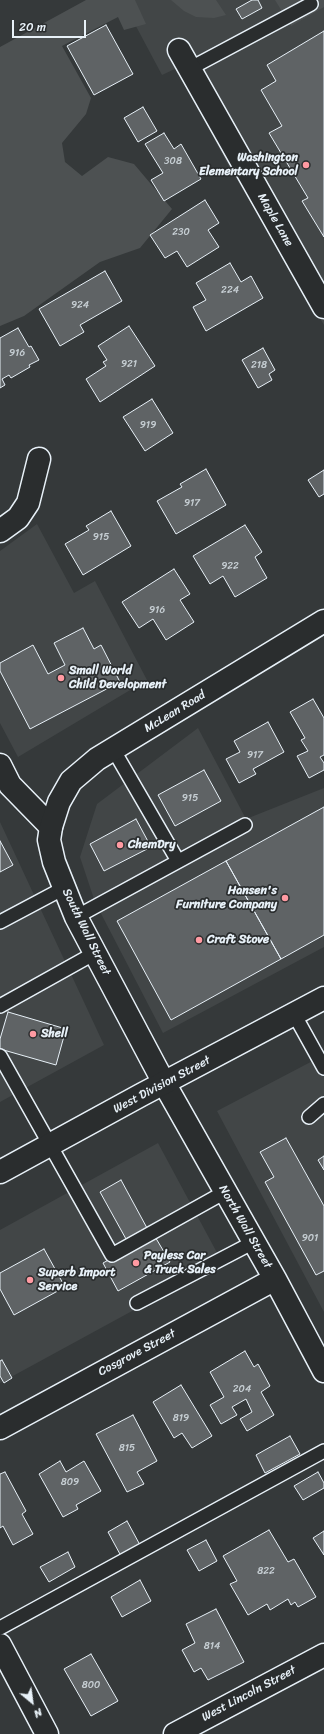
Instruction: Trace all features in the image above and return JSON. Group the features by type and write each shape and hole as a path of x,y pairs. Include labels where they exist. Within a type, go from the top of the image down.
{"street":[{"name":"Maple Lane","path":"179,50 324,307"},
{"path":"0,531 18,518 28,503 39,459"},
{"name":"McLean Road","path":"51,827 59,802 71,781 97,759 324,621"},
{"path":"0,765 10,785 51,827"},
{"name":"South Wall Street","path":"51,827 50,840 54,862 76,917 164,1083"},
{"name":"West Division Street","path":"0,1172 324,998"},
{"name":"North Wall Street","path":"164,1083 275,1279 324,1371"},
{"name":"Cosgrove Street","path":"0,1428 275,1279"},
{"path":"0,1645 47,1734"},
{"name":"West Lincoln Street","path":"175,1734 324,1655"}],"lane":[{"path":"190,69 311,4"},
{"path":"113,749 178,861"},
{"path":"76,917 245,824"},
{"path":"0,922 64,888"},
{"path":"0,1006 95,953"},
{"path":"294,1014 324,1068"},
{"path":"0,1056 112,1255 225,1192"},
{"path":"308,1117 324,1104"},
{"path":"137,1303 254,1242"},
{"path":"0,1628 324,1451"}],"shaded area":[{"path":"86,0 135,0 146,24 124,30 118,17 62,46 91,98 86,114 62,143 65,162 82,176 108,157 134,164 172,209 140,248 100,262 24,316 0,326 0,47"},
{"name":"Washington Elementary School","path":"122,0 324,0 324,325 227,163 177,68 162,75"},
{"path":"171,0 216,0 226,15 214,18 196,17 184,11"},
{"path":"275,0 324,0 324,7 291,26"},
{"path":"37,524 74,593 95,581 147,680 18,757 0,723 0,551"},
{"path":"198,728 246,819 324,788 324,947 163,1033 95,902 80,857 97,804"},
{"path":"0,822 104,1045 0,1102"},
{"path":"324,1055 324,1312 217,1111"},
{"path":"158,1143 222,1262 0,1383 0,1230"}],"building":[{"path":"252,0 258,0 262,8 242,19 236,9"},
{"path":"106,25 133,74 94,95 67,46"},
{"name":"Washington Elementary School","path":"324,31 324,237 302,201 308,198 269,133 282,126 261,90 276,81 267,65"},
{"path":"143,107 157,131 138,142 124,118"},
{"path":"164,133 174,149 181,144 201,179 164,201 151,180 163,173 145,144"},
{"path":"205,200 219,223 208,230 219,247 187,267 177,251 165,258 150,235"},
{"path":"230,263 241,282 251,276 263,298 206,331 193,307 206,300 196,283"},
{"path":"105,271 122,301 80,325 84,332 60,346 39,309"},
{"path":"129,326 155,366 100,402 86,379 106,366 103,362 107,360 98,346"},
{"path":"18,328 29,347 31,346 39,360 29,365 30,367 11,378 9,375 2,379 5,385 0,388 0,338"},
{"path":"263,348 275,370 269,374 272,380 258,388 242,360"},
{"path":"152,399 173,433 145,451 123,417"},
{"path":"206,469 226,505 176,534 157,501 182,487 180,484"},
{"path":"324,470 324,494 319,497 308,480"},
{"path":"111,511 131,546 83,575 65,544 89,530 86,526"},
{"path":"245,525 262,552 255,557 267,578 235,597 223,576 210,584 193,556"},
{"path":"174,569 190,594 180,600 194,622 166,640 153,619 139,628 122,602"},
{"name":"Small World Child Development","path":"83,628 94,649 101,645 120,682 30,729 0,671 0,663 33,645 48,674 65,665 54,643"},
{"path":"313,699 324,718 324,755 320,757 324,763 324,770 309,778 297,756 308,751 301,740 305,738 290,712"},
{"path":"268,722 284,752 253,769 256,774 239,783 226,759 240,752 234,741"},
{"path":"204,770 221,801 175,826 158,795"},
{"name":"Hansen's Furniture Company","path":"324,807 324,935 281,959 226,861"},
{"name":"ChemDry","path":"136,819 151,847 104,871 90,844"},
{"path":"0,841 13,865 0,872"},
{"name":"Craft Stove","path":"226,861 281,959 171,1020 117,921"},
{"name":"Shell","path":"8,1012 66,1029 56,1065 0,1049 0,1039"},
{"path":"286,1138 324,1206 324,1271 316,1275 265,1182 274,1177 260,1152"},
{"path":"324,1156 324,1170 318,1160"},
{"path":"121,1180 147,1228 126,1239 100,1192"},
{"name":"Payless Car & Truck Sales","path":"154,1235 170,1262 118,1291 103,1263"},
{"name":"Superb Import Service","path":"44,1249 65,1287 14,1315 0,1289 0,1273"},
{"path":"245,1351 254,1367 258,1364 270,1386 261,1392 274,1415 247,1431 240,1419 252,1412 246,1399 232,1407 237,1415 221,1424 210,1405 224,1397 210,1372"},
{"path":"2,1360 12,1378 4,1383 0,1376 0,1361"},
{"path":"181,1385 212,1436 192,1448 182,1433 174,1438 153,1402"},
{"path":"133,1415 157,1461 137,1472 144,1484 127,1492 96,1434"},
{"path":"290,1436 300,1454 265,1473 256,1455"},
{"path":"60,1461 66,1472 84,1461 101,1491 76,1505 78,1509 63,1517 39,1474"},
{"path":"5,1472 26,1511 22,1514 33,1534 13,1545 3,1526 0,1528 0,1474"},
{"path":"318,1472 324,1483 324,1488 303,1500 294,1486"},
{"path":"127,1521 140,1545 121,1556 108,1532"},
{"path":"269,1530 288,1562 294,1559 316,1597 298,1607 295,1602 291,1605 288,1599 270,1610 267,1604 248,1615 230,1584 237,1581 223,1556"},
{"path":"324,1531 324,1555 313,1538"},
{"path":"206,1540 217,1561 199,1571 187,1550"},
{"path":"68,1552 75,1567 49,1582 40,1567"},
{"path":"140,1580 151,1601 122,1617 111,1597"},
{"path":"216,1609 244,1662 208,1680 201,1668 194,1672 182,1650 195,1643 186,1624"},
{"path":"91,1654 118,1701 91,1716 64,1669"}],"place":[{"name":"Washington Elementary School","path":"306,165"},
{"name":"Small World Child Development","path":"61,678"},
{"name":"ChemDry","path":"120,845"},
{"name":"Hansen's Furniture Company","path":"285,898"},
{"name":"Craft Stove","path":"199,940"},
{"name":"Shell","path":"33,1034"},
{"name":"Payless Car & Truck Sales","path":"136,1263"},
{"name":"Superb Import Service","path":"30,1280"}]}
